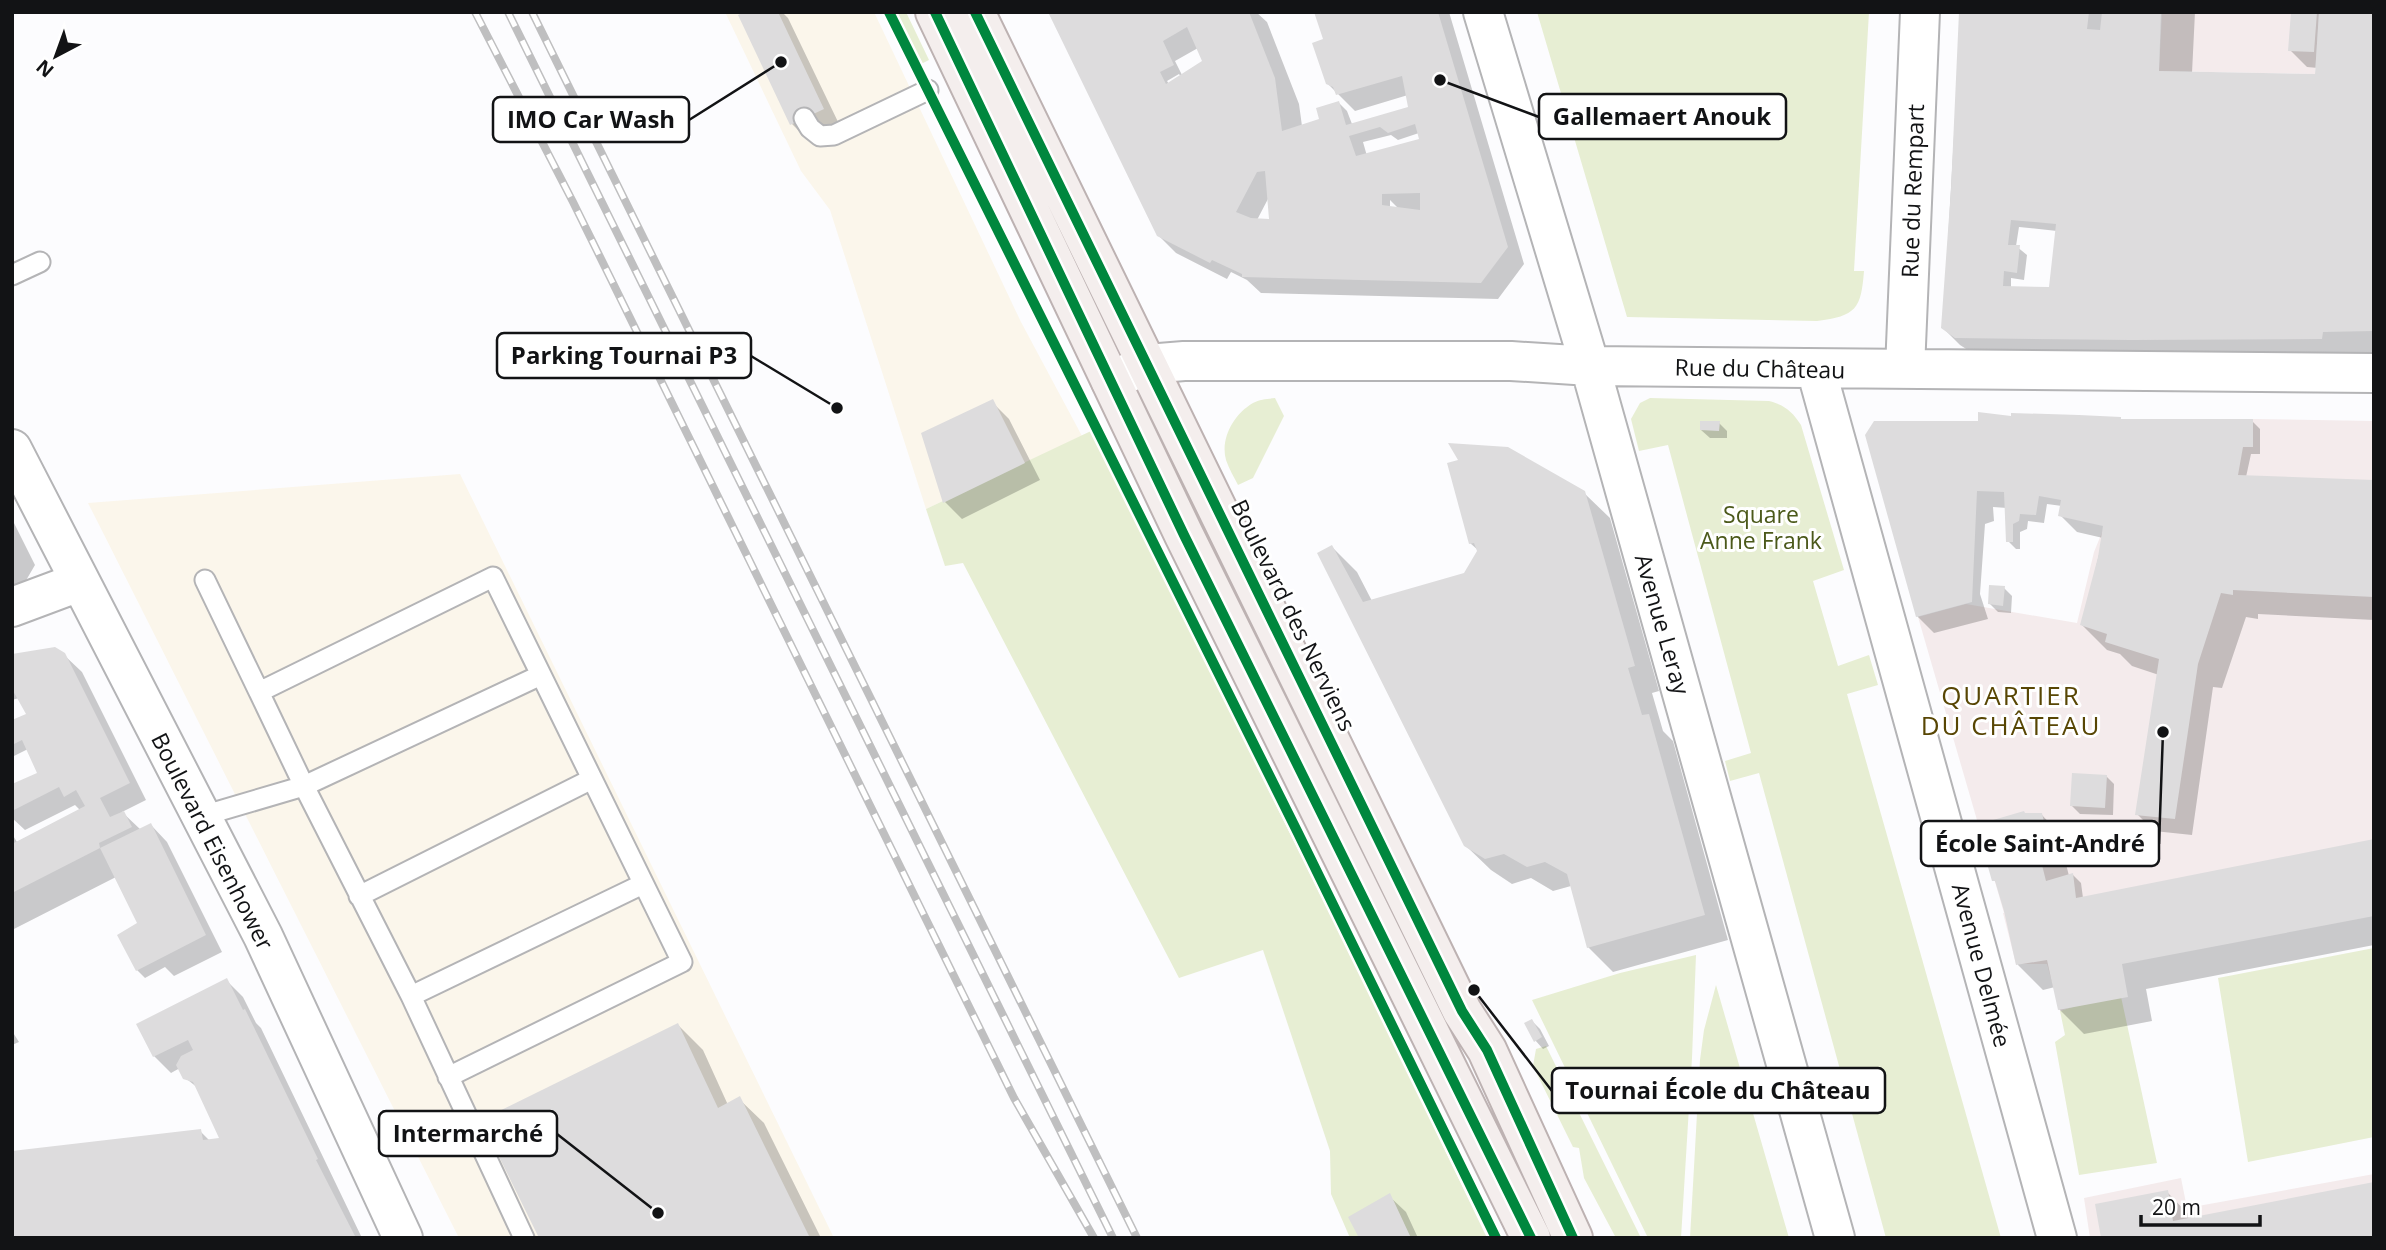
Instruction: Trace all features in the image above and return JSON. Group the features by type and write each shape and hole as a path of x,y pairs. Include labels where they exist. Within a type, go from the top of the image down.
{"main road":[{"path":"935,12 1191,548 1531,1238"},
{"name":"Boulevard des Nerviens","path":"975,12 1224,517 1462,1011 1487,1051 1573,1238"}],"street":[{"name":"Avenue Leray","path":"1483,12 1590,366 1835,1238"},
{"name":"Rue du Rempart","path":"1905,369 1920,12"},
{"name":"Rue du Château","path":"1111,381 1147,365 1184,361 1511,361 1590,366 2374,373"},
{"name":"Avenue Delmée","path":"1816,369 2057,1238"},
{"name":"Boulevard Eisenhower","path":"12,449 262,936 404,1238"},
{"path":"12,607 79,582"}],"lane":[{"path":"916,12 1476,1154 1522,1238"},
{"path":"804,118 810,128 820,136 834,135 928,90"},
{"path":"12,275 40,262"},
{"path":"259,692 493,577 682,962 447,1077"},
{"path":"205,580 304,786 411,996 524,1238"},
{"path":"202,816 304,786 541,675"},
{"path":"359,896 592,779"},
{"path":"411,996 643,884"}],"shaded area":[{"path":"725,12 874,12 1021,322 1082,436 926,509 830,210 801,171"},
{"path":"2162,12 2319,12 2315,74 2159,71"},
{"path":"2123,421 2374,421 2374,911 2115,962 2120,992 2060,1011 2047,964 2016,964 2004,913 1918,617 1966,604 2077,623 2094,552 2105,525"},
{"path":"460,474 834,1238 459,1238 88,503"},
{"path":"2374,1174 2374,1236 2366,1238 2090,1238 2084,1198 2181,1178 2187,1208"}],"green space":[{"path":"896,12 906,12 929,60 921,64"},
{"path":"1537,12 1869,12 1854,271 1864,271 1861,294 1854,308 1840,316 1817,321 1627,317"},
{"path":"1275,398 1284,416 1253,478 1238,485 1227,463 1225,452 1230,427 1240,413 1253,403"},
{"name":"Square Anne Frank","path":"1650,398 1769,401 1787,409 1801,425 1844,570 1813,581 1838,666 1869,655 1878,685 1847,694 2001,1238 1886,1238 1759,773 1730,781 1725,761 1751,753 1668,445 1639,451 1631,419 1640,403"},
{"path":"1091,431 1487,1238 1350,1238 1331,1194 1330,1151 1263,950 1179,978 963,563 945,566 926,509"},
{"path":"2374,948 2374,1137 2248,1162 2218,978"},
{"path":"1696,955 1681,1238 1648,1238 1532,1000 1620,973"},
{"path":"1716,985 1789,1238 1690,1238 1700,1060 1704,1030"},
{"path":"2120,992 2157,1163 2079,1175 2055,1042 2065,1035 2060,1011"},
{"path":"1546,1046 1641,1238 1616,1238 1584,1178 1579,1148 1573,1147 1533,1066 1536,1049"}],"building":[{"path":"744,12 778,12 824,109 790,125 738,15"},
{"path":"1048,12 1249,12 1275,78 1282,131 1319,119 1316,108 1339,101 1346,125 1408,107 1402,76 1336,95 1333,87 1326,84 1312,43 1323,39 1314,12 1438,12 1508,247 1481,283 1242,277 1242,274 1212,260 1210,263 1157,236","holes":["1187,27 1202,61 1166,84 1160,72 1174,65 1163,41","1415,124 1419,139 1356,156 1349,136 1380,127 1388,133","1265,171 1269,219 1251,218 1236,212 1257,172","1420,193 1420,210 1382,205 1382,194"]},
{"path":"1959,12 2089,12 2087,29 2100,30 2102,12 2161,12 2159,71 2315,74 2319,12 2374,12 2374,331 2323,332 2322,339 1955,338 1941,328","holes":["2011,220 2056,224 2049,287 2003,286 2004,271 2017,273 2020,245 2008,245"]},
{"path":"2291,12 2317,12 2314,52 2288,51"},
{"path":"993,399 1025,463 943,503 921,433"},
{"path":"1978,412 2011,416 2011,413 2121,419 2253,419 2253,447 2243,447 2238,475 2374,480 2374,597 2233,590 2233,595 2221,593 2198,664 2175,819 2135,815 2159,659 2105,642 2107,634 2080,625 2098,557 2103,526 2058,516 2061,500 2039,496 2036,515 2020,514 2019,521 2013,524 2013,542 2006,542 2004,492 1977,491 1972,602 1916,617 1865,435 1874,421 1978,421"},
{"path":"1700,421 1720,421 1719,431 1700,430"},
{"path":"1448,443 1508,447 1585,491 1635,666 1628,668 1642,715 1649,714 1705,915 1587,948 1567,874 1545,862 1527,867 1504,854 1485,859 1464,846 1317,553 1332,545 1363,602 1464,573 1477,551 1474,543 1469,544 1447,463 1458,460"},
{"path":"1989,585 2005,586 2003,606 1988,604"},
{"path":"55,647 65,653 130,783 100,798 110,817 124,811 132,827 99,843 100,848 12,893 12,844 85,806 76,790 64,797 59,787 12,811 12,784 37,773 22,740 12,745 12,720 26,714 12,689 12,654"},
{"path":"2072,773 2107,775 2105,808 2070,806"},
{"path":"2024,811 2042,813 2053,862 2042,865 2046,881 2073,873 2076,898 2374,839 2374,916 2122,964 2128,997 2058,1010 2047,960 2016,965 2004,911 1995,881 1992,881 1976,825"},
{"path":"151,823 206,935 136,971 117,935 137,923 100,848"},
{"path":"227,978 243,1010 245,1009 356,1238 12,1238 12,1151 201,1129 203,1140 219,1138 193,1082 183,1079 176,1065 181,1056 193,1050 188,1040 153,1057 136,1024"},
{"path":"1532,1019 1542,1037 1534,1042 1524,1023"},
{"path":"678,1023 718,1108 740,1096 810,1238 539,1238 481,1120"},
{"path":"2374,1182 2374,1238 2101,1238 2095,1204 2168,1190 2173,1221"},
{"path":"1390,1193 1411,1238 1359,1238 1348,1217"}],"railway":[{"path":"475,12 573,202 1014,1098 1094,1238"},
{"path":"508,12 1113,1238"},
{"path":"532,12 1137,1238"}],"cycle path":[{"path":"889,12 1298,833 1496,1238"},
{"path":"935,12 1184,535 1531,1238"},
{"path":"975,12 1462,1011 1487,1050 1573,1238"}],"place":[{"name":"IMO Car Wash","path":"781,62"},
{"name":"Gallemaert Anouk","path":"1440,80"},
{"name":"Parking Tournai P3","path":"837,408"},
{"name":"École Saint-André","path":"2163,732"},
{"name":"Tournai École du Château","path":"1474,990"},
{"name":"Intermarché","path":"658,1213"}],"district":[{"name":"QUARTIER DU CHÂTEAU","path":"2011,710"}]}
